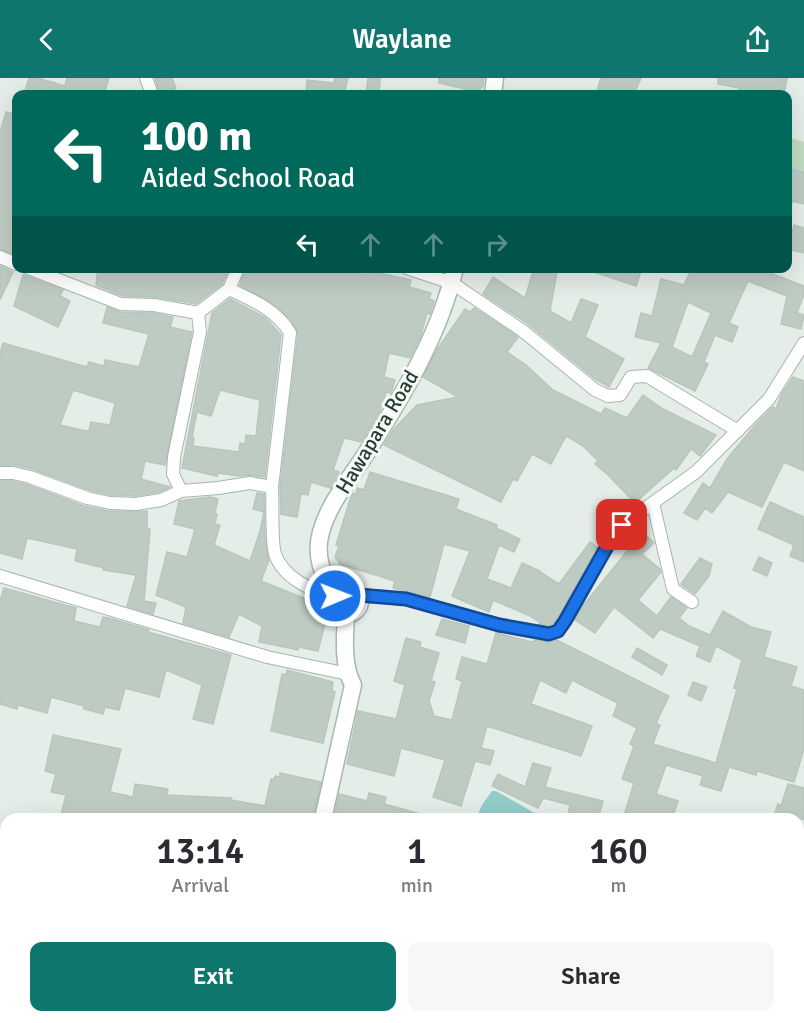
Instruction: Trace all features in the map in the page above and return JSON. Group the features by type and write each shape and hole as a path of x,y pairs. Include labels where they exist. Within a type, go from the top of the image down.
{"street":[{"path":"41,273 121,304 154,305 198,313 229,289 236,273"},
{"path":"436,273 453,276 596,390 608,396 621,394 631,376 647,376 738,430"},
{"name":"Hawapara Road","path":"335,596 322,574 320,565 321,532 332,507 400,400 429,342 453,276"},
{"path":"229,289 262,305 284,321 290,333 272,487 275,554 295,580 325,594 335,596"},
{"path":"181,491 173,474 174,457 200,332 198,313"},
{"path":"359,595 406,599 499,625 549,634 558,631 614,534 622,525 696,472 769,399 804,343"},
{"path":"0,473 30,477 87,498 111,503 136,504 160,500 181,491 250,483 272,487"},
{"path":"653,503 673,589 692,602"},
{"path":"0,576 267,657 348,674"},
{"path":"344,588 354,590 359,595 360,601 357,610 346,614 339,611 336,607 335,596 344,588"},
{"path":"324,813 353,685 348,674 346,614"}],"green space":[{"path":"792,138 804,142 804,172 792,206"}],"water":[{"path":"492,791 496,791 534,813 479,813"}],"building":[{"path":"29,78 38,78 65,86 67,78 109,78 105,90 25,90"},
{"path":"155,78 172,78 176,88 159,90"},
{"path":"335,78 348,78 345,90 306,90 307,80 334,83"},
{"path":"368,78 380,78 379,90 366,90"},
{"path":"439,78 484,78 483,86 479,90 469,90 439,83"},
{"path":"601,78 641,78 636,90 597,90"},
{"path":"718,78 787,78 785,90 739,90 739,88 718,84"},
{"path":"6,112 12,114 12,254 0,249 0,132"},
{"path":"792,169 804,173 804,204 792,201"},
{"path":"794,225 804,228 804,253 792,250"},
{"path":"0,266 13,273 0,300"},
{"path":"97,273 227,273 222,284 196,304 155,297 123,296 96,285"},
{"path":"244,273 363,273 368,275 368,273 378,273 411,280 409,287 431,293 429,299 434,301 410,358 389,353 384,377 395,380 392,390 391,393 386,392 380,411 361,442 344,438 333,470 339,472 338,476 331,488 311,482 308,495 301,494 297,517 281,514 280,487 298,333 291,320 276,306 240,285"},
{"path":"532,273 557,273 550,311 571,323 581,299 598,305 585,337 624,359 609,387 595,379 528,324 483,294 493,277 525,298"},
{"path":"597,273 640,273 636,286"},
{"path":"690,273 771,273 804,286 804,294 797,313 804,315 801,329 781,324 787,296 748,281 729,323 738,327 732,342 715,335 704,362 708,364 695,391 648,368 661,343 635,337 641,313 652,316 661,279 684,285","holes":["688,302 711,313 692,357 672,347"]},
{"path":"23,275 63,290 60,296 70,301 58,327 14,306"},
{"path":"230,299 266,318 281,335 265,477 218,473 217,476 182,468 212,313","holes":["220,390 260,400 256,436 246,435 245,444 240,443 239,452 193,446 194,438 192,437 197,412 211,416"]},
{"path":"107,307 120,312 153,313 173,317 170,327 192,332 165,465 145,461 141,479 170,487 159,492 135,496 111,495 89,490 32,469 15,465 0,465 0,354 3,343 87,367 89,362 104,366 105,360 139,367 149,334 103,323","holes":["73,390 115,403 110,425 91,422 89,430 86,431 60,425"]},
{"path":"474,308 518,337 507,352 526,365 553,390 601,414 605,408 627,418 643,395 663,409 716,435 700,456 691,449 676,470 674,468 635,503 595,464 598,461 582,445 566,436 551,464 532,454 517,481 513,479 501,502 384,445 394,429 417,405 458,397 423,377 437,350 465,309 470,312"},
{"path":"793,377 804,381 804,471 784,462 762,507 728,492 712,513 705,508 697,520 684,513 703,483 710,488 727,459 756,424 773,407 776,409 781,395"},
{"path":"370,472 459,499 456,509 497,525 496,528 520,539 514,552 499,545 487,579 511,588 522,563 540,571 559,584 590,542 597,547 558,617 553,624 548,626 539,624 540,622 530,616 493,600 489,612 452,596 470,551 444,544 430,597 393,588 395,581 340,564 335,557 339,546 336,545 352,493 356,494 357,488 364,490"},
{"path":"0,481 28,485 84,506 108,511 147,511 147,529 150,529 144,601 156,603 153,614 127,606 136,575 103,570 104,568 75,561 77,549 27,538 22,559 0,553"},
{"path":"257,493 264,494 265,541 269,560 261,581 329,608 318,651 299,647 298,650 259,642 262,626 239,614 229,637 183,623 186,607 156,595 167,552 187,557 195,529 174,524 179,501 210,497 218,499 215,524 220,525 214,545 250,561 264,512 253,509"},
{"path":"770,502 804,517 804,562 790,556 794,545 758,529"},
{"path":"641,530 654,543 642,554 661,572 638,600 657,616 671,597 687,608 679,618 689,626 710,635 723,611 751,627 771,632 764,657 797,667 791,686 804,690 804,749 794,782 757,771 756,775 729,767 721,791 700,785 703,776 666,765 656,794 678,801 674,813 625,813 634,783 622,779 634,746 630,744 637,728 613,716 618,703 572,680 566,693 540,680 531,704 592,726 581,756 487,726 481,748 494,751 490,765 475,761 461,806 433,797 445,760 401,748 394,776 347,764 358,711 396,719 405,685 394,681 406,638 421,642 420,647 439,653 431,681 435,682 429,701 434,716 452,720 462,681 456,679 462,657 487,664 496,633 532,642 557,640 669,696 656,723 660,725 653,744 716,763 737,689 734,688 742,660 716,646 710,662 696,656 700,646 660,629 653,638 614,607 595,633 575,620 582,607 628,550 624,545"},
{"path":"759,557 772,563 767,576 753,570"},
{"path":"700,558 712,564 709,576 695,594 681,584"},
{"path":"4,588 76,608 74,621 100,627 103,617 109,618 149,630 148,632 231,655 213,724 193,719 202,685 166,670 159,697 125,688 119,710 105,707 103,714 51,697 47,713 18,705 17,709 0,704 0,601"},
{"path":"442,619 469,626 465,643 436,635"},
{"path":"637,648 667,665 662,675 632,657"},
{"path":"287,670 333,682 332,691 335,692 323,743 271,731 282,674 286,675"},
{"path":"693,682 707,687 701,701 688,695"},
{"path":"53,735 121,749 110,792 133,797 135,784 168,789 167,795 231,798 231,800 265,806 271,779 275,776 280,777 280,773 321,782 314,813 62,813 66,795 51,792 56,774 45,771"},
{"path":"533,763 551,768 545,787 603,801 600,813 568,813 570,805 543,798 538,808 492,786 498,774 525,787"},
{"path":"788,784 804,788 804,813 775,813 778,804 781,806"},
{"path":"369,793 386,797 384,804 418,813 335,813 339,794 367,801"}],"route":[{"path":"335,596 340,590 349,588 359,595 406,599 499,625 549,634 558,631 565,621 614,534 622,525"}]}
